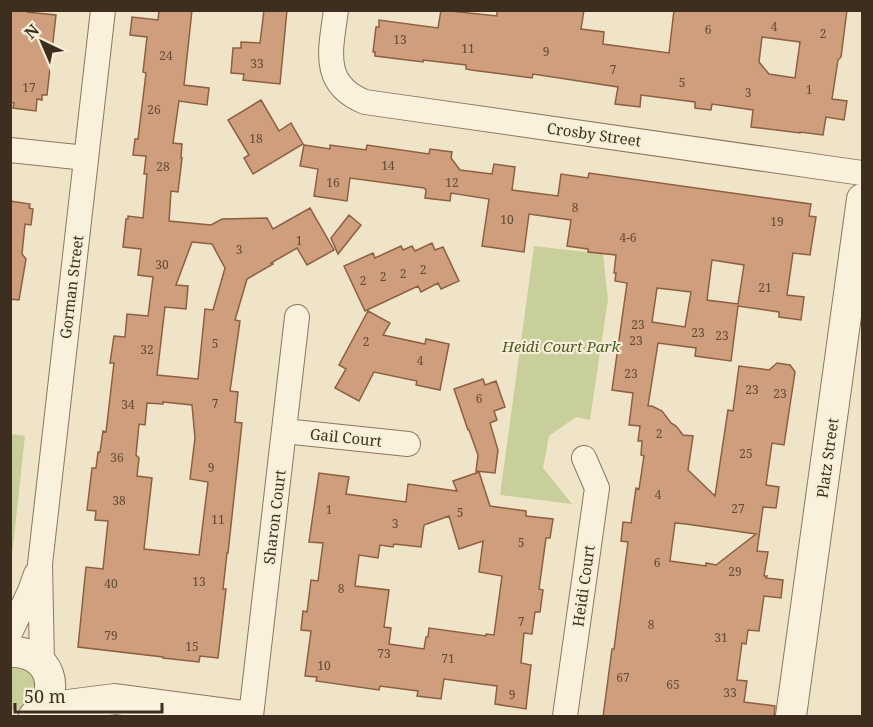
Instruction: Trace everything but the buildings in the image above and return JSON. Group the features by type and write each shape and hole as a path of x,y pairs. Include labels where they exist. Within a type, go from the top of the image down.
{"street":[{"name":"Gorman Street","path":"42,664 40,564 103,10"},
{"name":"Crosby Street","path":"336,10 330,58 335,77 347,92 365,102 862,173"},
{"path":"10,150 86,158"},
{"name":"Platz Street","path":"791,717 862,199"},
{"name":"Sharon Court","path":"251,717 297,317"},
{"name":"Gail Court","path":"284,431 408,444"},
{"name":"Heidi Court","path":"565,717 597,488 584,458"},
{"name":"Gorman Street","path":"10,633 40,564"},
{"path":"10,652 32,656 69,680 115,699 244,717"},
{"path":"37,714 49,697 51,686 49,674 42,664"},
{"path":"37,714 115,699"}],"green space":[{"name":"Heidi Court Park","path":"534,246 603,254 608,299 590,420 576,417 549,436 543,468 572,504 500,495"},
{"path":"10,434 25,436 11,565"},
{"path":"10,665 27,666 40,686 22,710 11,710"}]}
